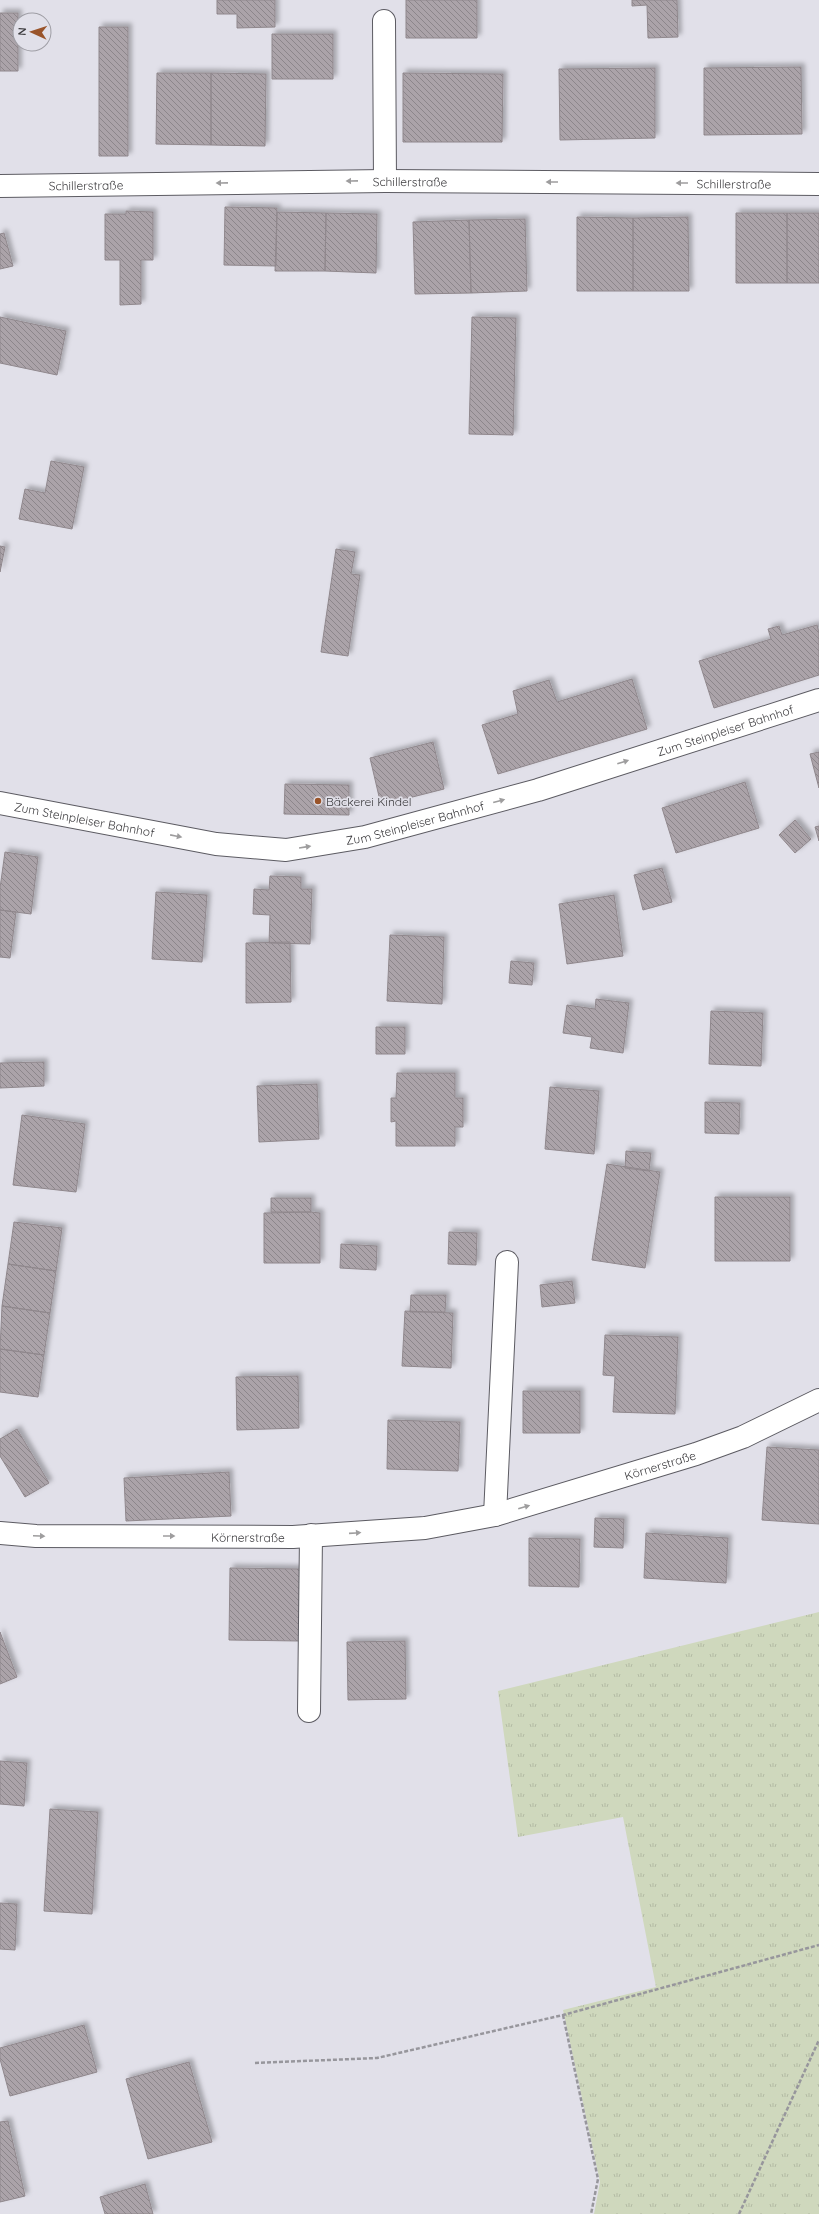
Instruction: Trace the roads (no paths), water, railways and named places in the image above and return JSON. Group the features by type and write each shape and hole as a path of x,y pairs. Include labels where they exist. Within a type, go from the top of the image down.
{"street":[{"path":"384,21 385,181"},
{"name":"Schillerstraße","path":"0,186 385,181 819,184"},
{"name":"Zum Steinpleiser Bahnhof","path":"0,803 216,844 286,850 366,837 538,790 819,700"},
{"path":"495,1515 507,1262"},
{"name":"Körnerstraße","path":"0,1532 36,1536 319,1535 425,1528 495,1515 710,1450 744,1438 819,1400"},
{"path":"319,1535 325,1616"},
{"path":"309,1712 319,1535"}],"place":[{"name":"Bäckerei Kindel","path":"318,801"}]}
